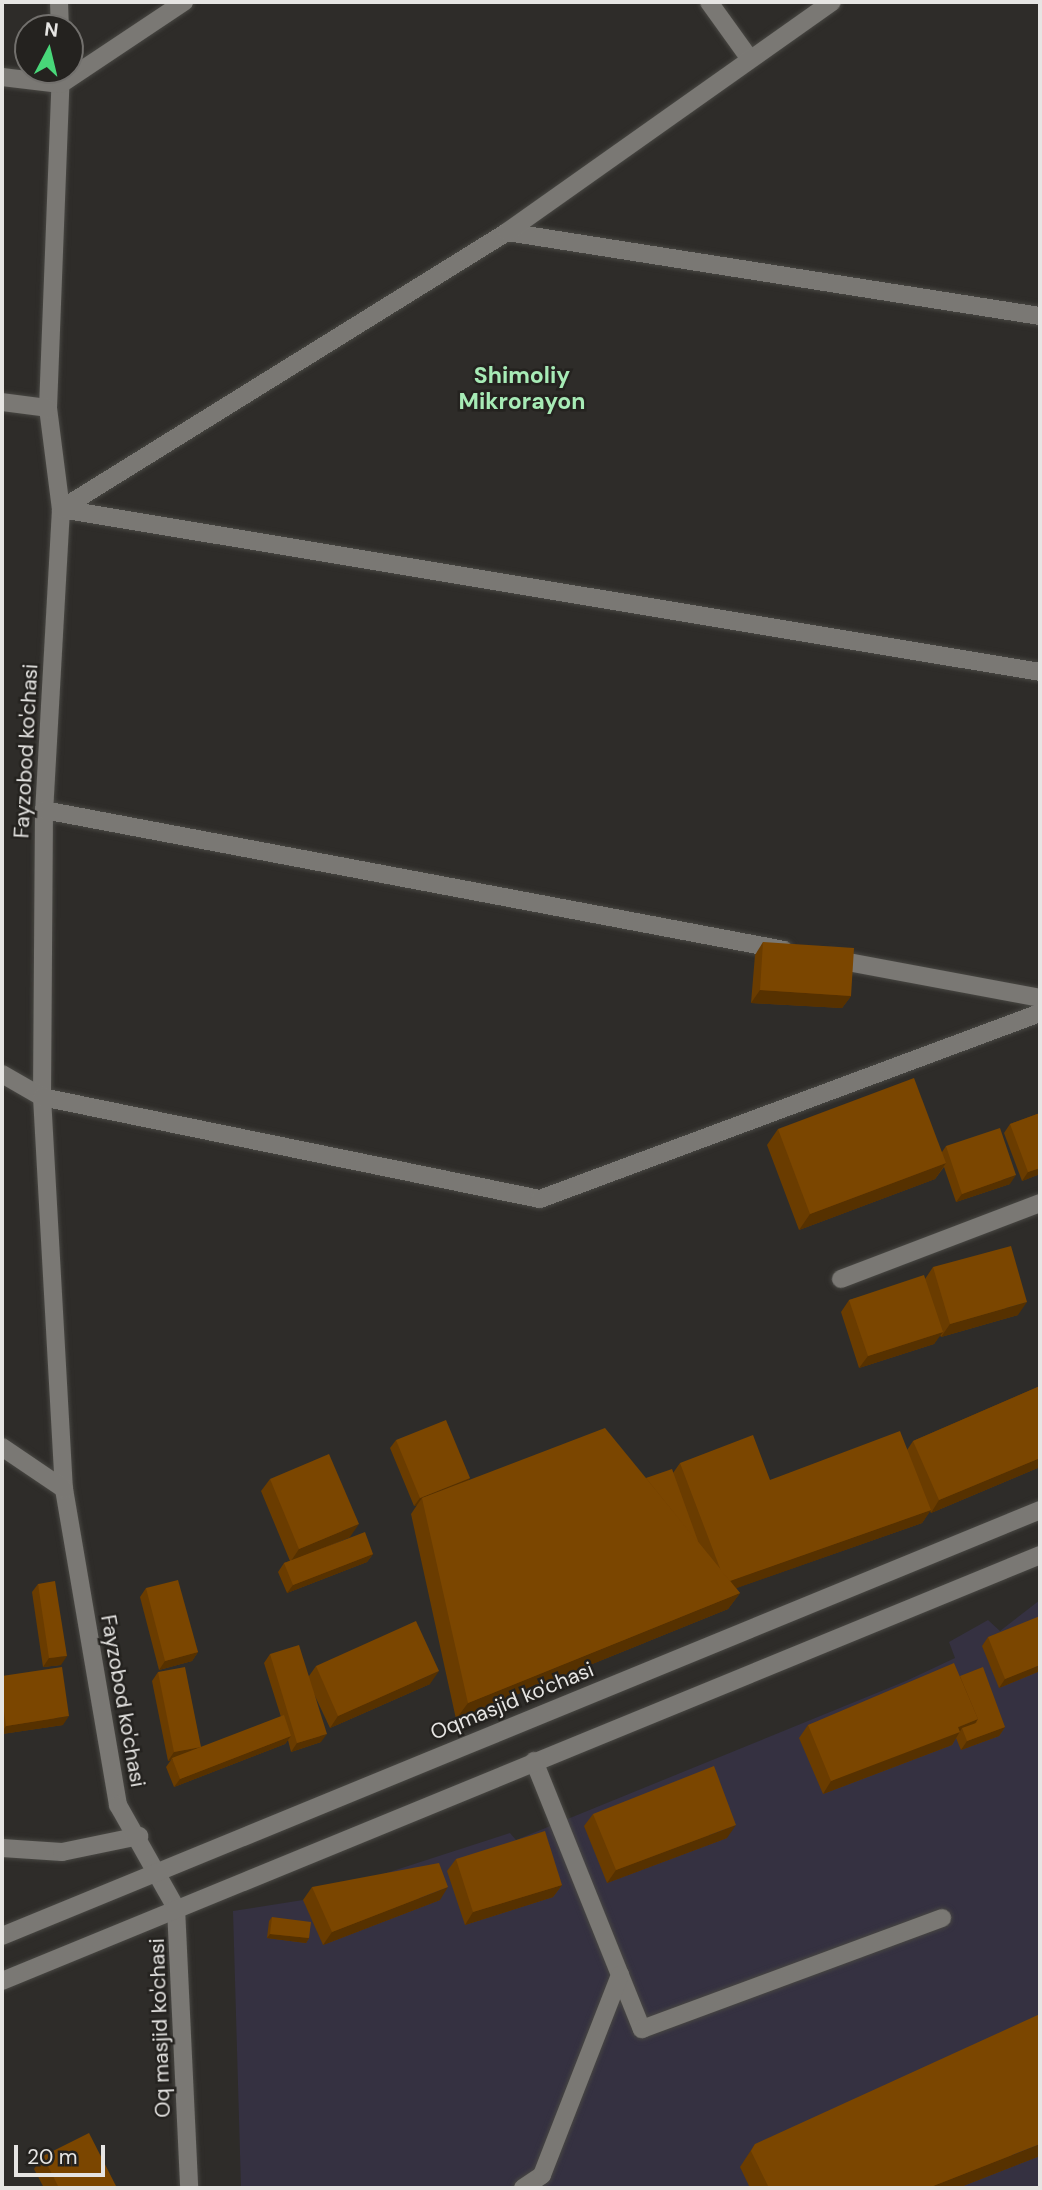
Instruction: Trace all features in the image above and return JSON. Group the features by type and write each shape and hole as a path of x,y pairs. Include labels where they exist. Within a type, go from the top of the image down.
{"street":[{"path":"84,63 184,2"},
{"path":"709,2 750,59"},
{"path":"61,509 507,232 832,2"},
{"name":"Fayzobod ko'chasi","path":"61,84 48,408 61,509 44,810 42,1097 64,1489 118,1805 139,1836 176,1908"},
{"path":"507,232 1040,316"},
{"path":"2,402 48,408"},
{"path":"61,509 1040,672"},
{"path":"44,810 1040,998"},
{"path":"2,1074 42,1097 540,1199 1040,1013"},
{"path":"841,1279 1040,1203"},
{"path":"2,1447 64,1489"},
{"name":"Oqmasjid ko'chasi","path":"2,1936 157,1870 1040,1510"},
{"path":"2,1981 1040,1555"},
{"path":"534,1761 642,2029 942,1918"},
{"path":"2,1848 62,1852 139,1836"},
{"name":"Oq masjid ko'chasi","path":"176,1908 189,2188"},
{"path":"523,2188 542,2175 620,1975"}],"shaded area":[{"path":"1040,1600 1040,2188 241,2188 233,1911 303,1900 510,1833 516,1840 906,1681 955,1658 949,1642 988,1620 1000,1631"}],"building":[{"path":"763,942 854,948 851,996 760,990"},
{"path":"914,1078 946,1163 810,1214 778,1129"},
{"path":"1040,1113 1040,1168 1028,1172 1010,1124"},
{"path":"1000,1128 1016,1175 962,1194 946,1146"},
{"path":"1011,1246 1027,1302 950,1324 933,1267"},
{"path":"924,1275 943,1332 868,1356 849,1300"},
{"path":"1040,1386 1040,1458 939,1500 913,1441"},
{"path":"446,1420 470,1478 420,1498 396,1440"},
{"path":"605,1428 740,1593 468,1703 422,1498"},
{"path":"900,1431 931,1510 730,1581 721,1571 680,1463 753,1435 770,1480"},
{"path":"329,1454 359,1524 299,1549 270,1479"},
{"path":"672,1469 699,1544 646,1478"},
{"path":"365,1532 373,1554 293,1585 284,1563"},
{"path":"178,1580 198,1652 165,1661 146,1588"},
{"path":"55,1581 67,1656 49,1658 38,1584"},
{"path":"1040,1616 1040,1665 1005,1679 988,1637"},
{"path":"416,1621 439,1671 338,1716 316,1666"},
{"path":"299,1645 327,1734 297,1743 270,1654"},
{"path":"954,1663 978,1719 958,1727 960,1732 831,1781 808,1725"},
{"path":"62,1667 69,1716 6,1726 2,1676"},
{"path":"185,1667 201,1747 174,1752 158,1672"},
{"path":"983,1667 1005,1727 967,1741 962,1728 976,1723 978,1719 960,1676"},
{"path":"284,1715 291,1736 180,1779 172,1758"},
{"path":"714,1766 736,1825 616,1870 593,1814"},
{"path":"545,1831 562,1885 473,1912 456,1859"},
{"path":"439,1863 448,1887 332,1932 312,1887"},
{"path":"272,1917 311,1922 309,1938 270,1934"},
{"path":"1040,2014 1040,2144 928,2188 769,2188 751,2151 755,2144"},
{"path":"89,2133 117,2188 59,2188 43,2156"}],"district":[{"name":"Shimoliy Mikrorayon","path":"522,388"}]}
